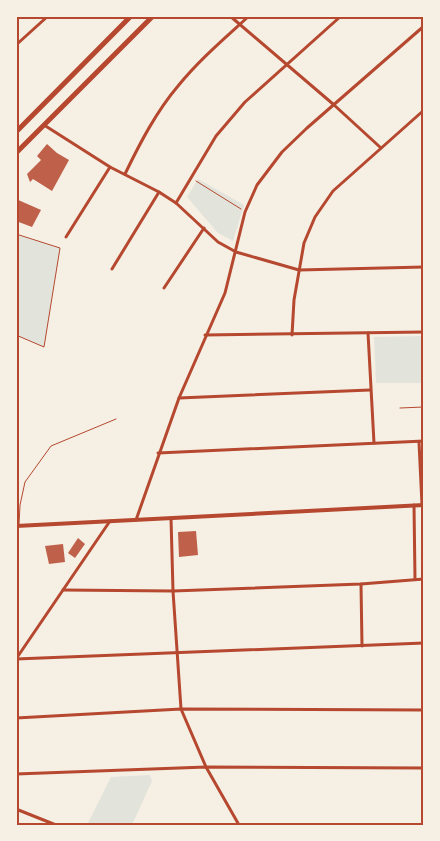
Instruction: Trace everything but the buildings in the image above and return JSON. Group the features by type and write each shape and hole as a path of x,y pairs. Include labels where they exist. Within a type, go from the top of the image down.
{"highway":[{"path":"16,132 131,16"},
{"path":"16,153 153,16"}],"street":[{"path":"16,45 48,16"},
{"path":"230,16 333,104 381,148"},
{"path":"125,174 150,127 177,87 190,72 249,16"},
{"path":"176,204 216,136 229,120 245,102 341,16"},
{"path":"136,520 158,453 179,398 218,310 236,252 245,212 257,185 282,152 333,104 424,26"},
{"path":"292,335 294,300 304,243 314,217 333,191 424,110"},
{"path":"43,125 110,167 159,192 176,204 218,242 236,252 299,270 424,267"},
{"path":"66,237 110,167"},
{"path":"112,270 159,192"},
{"path":"164,288 204,228"},
{"path":"205,336 424,332"},
{"path":"368,334 374,444"},
{"path":"179,398 370,390"},
{"path":"18,526 423,505 422,442 158,453"},
{"path":"414,506 415,579"},
{"path":"171,518 173,591 181,709 206,767 239,825"},
{"path":"16,659 110,521"},
{"path":"63,590 173,591 361,584 424,579"},
{"path":"361,584 362,646"},
{"path":"16,659 424,643"},
{"path":"16,718 181,709 424,710"},
{"path":"16,774 206,767 424,768"},
{"path":"16,809 56,825"}],"lane":[{"path":"400,408 424,407"},
{"path":"18,526 25,482 51,446 116,419"}],"path":[{"path":"191,178 245,212"},
{"path":"16,234 60,248 44,347 16,335"}],"shaded area":[{"path":"198,179 244,205 233,241 218,233 187,197"},
{"path":"16,234 60,248 44,347 16,335"},
{"path":"424,336 424,383 376,383 374,337"},
{"path":"150,775 152,781 132,825 87,825 111,777"}]}
